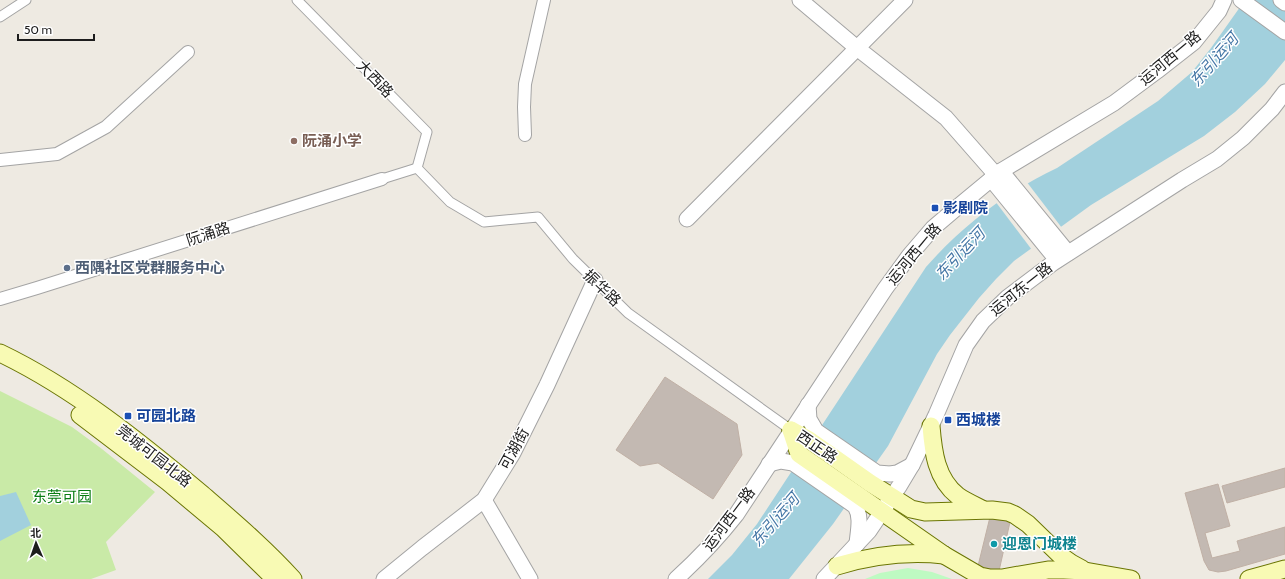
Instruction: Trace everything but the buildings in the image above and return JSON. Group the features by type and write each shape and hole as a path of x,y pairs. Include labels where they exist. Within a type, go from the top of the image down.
{"main road":[{"name":"莞城可园北路","path":"0,353 65,390 124,431 176,472 231,519 293,579"},
{"name":"莞城可园北路","path":"0,366 59,400 116,441 223,528 275,579"},
{"path":"931,426 932,445 935,459 943,478 958,496 982,509"},
{"name":"西正路","path":"866,490 812,436 791,430 796,459 866,490 888,504 944,555 980,576 1002,578 1048,570 1086,571 1131,579"},
{"name":"西正路","path":"888,504 925,512 982,509 1001,510 1015,515 1028,524 1061,556 1086,571"},
{"path":"837,566 862,558 897,554 920,553 944,555"},
{"path":"1248,579 1285,569"}],"street":[{"path":"0,17 26,0"},
{"name":"大西路","path":"297,0 427,132 417,168"},
{"path":"525,135 524,107 526,84 544,0"},
{"path":"800,0 857,48 946,118 1063,257"},
{"path":"687,219 905,0"},
{"path":"1259,0 1285,20"},
{"path":"1281,0 1285,3"},
{"path":"1232,1 1285,32"},
{"name":"运河西一路","path":"676,579 699,558 736,515 885,289 909,256 933,228 998,178 1114,103 1157,71 1194,42 1219,11 1232,1"},
{"path":"0,160 57,154 106,127 188,52"},
{"name":"运河东一路","path":"824,579 869,531 888,504 912,465 931,426 966,345 983,321 1008,297 1063,257 1217,159 1243,138 1272,109 1285,92"},
{"name":"阮涌路","path":"0,299 52,284 417,168"},
{"name":"振华路","path":"417,168 450,202 484,222 538,217 573,259 628,313 791,430"},
{"name":"可湖街","path":"384,579 484,500 513,454 547,385 594,280"},
{"path":"808,405 812,436"},
{"path":"769,464 796,459"},
{"path":"857,544 859,520 857,510 866,490 890,474 896,473 912,465"},
{"path":"484,500 530,579"}],"green space":[{"name":"东莞可园","path":"0,391 72,427 155,492 106,542 116,570 91,579 0,579"},
{"path":"908,568 932,572 952,579 865,579 880,573"}],"water":[{"name":"东引运河","path":"1245,0 1285,0 1285,60 1265,84 1235,112 1204,136 1091,205 1014,261 996,279 950,335 937,354 888,446 833,524 789,579 708,579 732,555 757,524 926,267 940,251 970,223 1003,199 1057,168 1158,101 1192,72"},
{"path":"16,492 31,525 0,541 0,496"}],"pier":[{"path":"1026,181 1062,228 1032,250 995,201"}],"place":[{"name":"阮涌小学","path":"294,141"},
{"name":"影剧院","path":"935,208"},
{"name":"西隅社区党群服务中心","path":"67,268"},
{"name":"可园北路","path":"128,416"},
{"name":"西城楼","path":"948,420"},
{"name":"迎恩门城楼","path":"994,544"}]}
